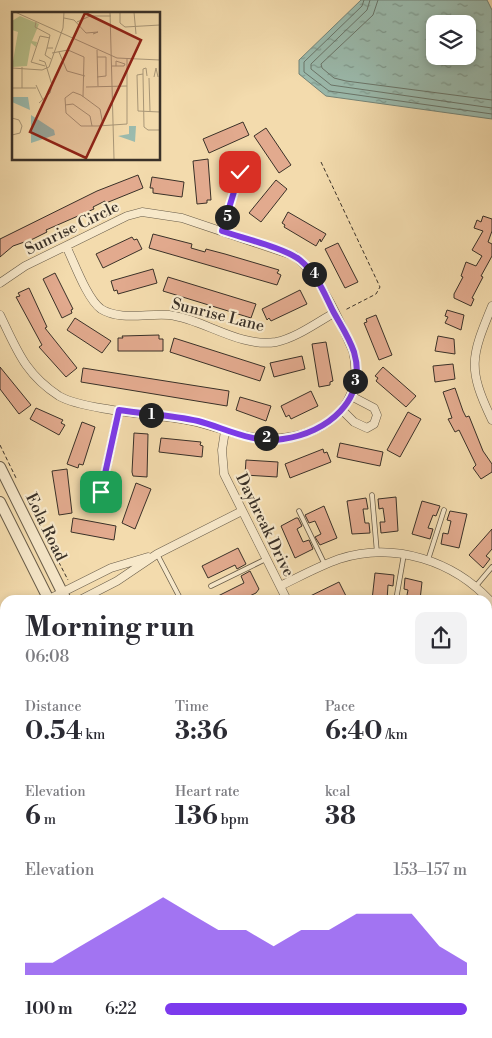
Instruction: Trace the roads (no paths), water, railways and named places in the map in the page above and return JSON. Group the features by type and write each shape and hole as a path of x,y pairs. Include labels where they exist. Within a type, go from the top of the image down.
{"street":[{"path":"222,231 240,172"},
{"name":"Sunrise Circle","path":"0,282 19,269 127,216 142,212 182,218 294,256 315,275 350,343 356,361 356,374 351,396 343,411 320,428 282,440 252,437 225,432 199,422 119,410 62,397 38,381 23,362 0,315"},
{"name":"Sunrise Lane","path":"66,246 94,302 103,310 113,314 170,315 247,339 275,342 287,338 334,313"},
{"path":"492,306 475,348 474,365 476,385 492,420"},
{"path":"343,411 354,422 367,428 374,424 377,415 374,408 351,396"},
{"path":"101,492 119,410"},
{"name":"Daybreak Drive","path":"225,432 222,465 242,511 284,595"},
{"name":"Eola Road","path":"0,468 64,595"},
{"name":"Eola Road","path":"0,502 46,595"},
{"path":"90,595 117,581 157,554 242,511"},
{"path":"280,586 325,565 358,555 377,553 404,554 428,560 454,571 475,587 482,595"},
{"path":"66,595 111,568 157,554"}],"lane":[{"path":"372,494 377,553"},
{"path":"428,560 444,510"},
{"path":"299,512 325,565"},
{"path":"157,554 178,595"},
{"path":"397,595 404,554"},
{"path":"211,586 266,558"},
{"path":"475,587 492,567"}],"water":[{"path":"361,0 487,0 492,10 492,119 326,96 299,74 299,60"}]}
